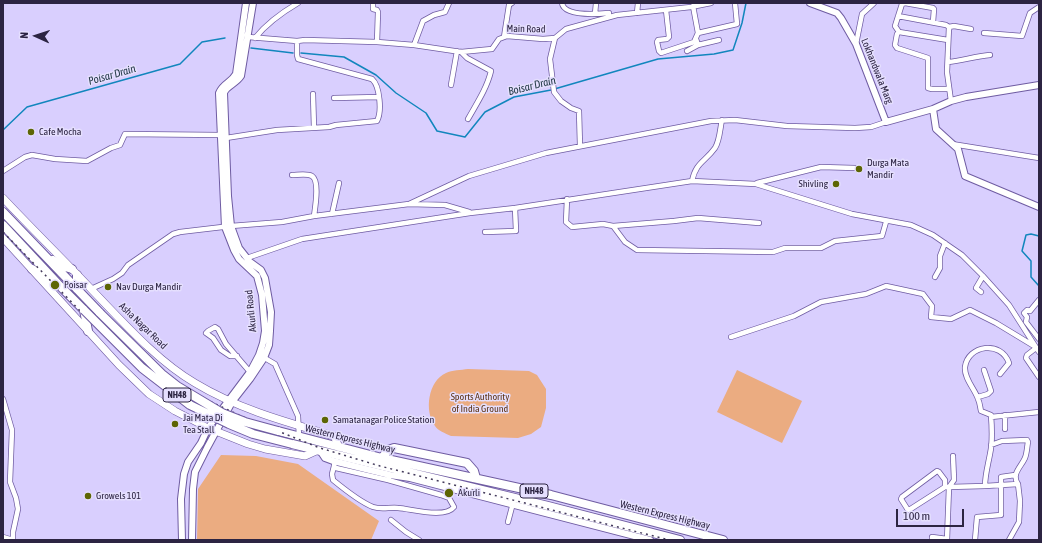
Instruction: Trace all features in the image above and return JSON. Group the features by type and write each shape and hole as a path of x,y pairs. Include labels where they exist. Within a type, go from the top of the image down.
{"highway":[{"name":"Western Express Highway","path":"3,212 77,290 163,375 177,386 222,413 245,422 382,458 551,495 723,540"},
{"name":"Western Express Highway","path":"3,225 58,284 142,368 190,405 229,424 247,431 319,452 334,461 680,540"},
{"path":"44,255 75,272 77,290"},
{"path":"32,268 58,284"},
{"path":"84,310 88,331"},
{"path":"382,458 388,450 394,448 425,454 467,463 474,471 476,478"},
{"path":"422,466 425,454"}],"main road":[{"name":"Asha Nagar Road","path":"3,198 133,332 177,371 195,384 230,401 298,426 334,436 339,447"},
{"path":"3,238 88,331 148,393 175,411 230,438 265,449 305,456 319,452"}],"street":[{"path":"255,38 276,16 298,3"},
{"path":"373,3 373,9 377,10 378,12 377,42"},
{"path":"414,45 423,21 444,12 449,3"},
{"path":"504,37 509,4 512,3"},
{"path":"562,3 562,6 568,11 595,14 609,13"},
{"path":"595,14 596,3"},
{"path":"637,13 638,3"},
{"name":"Main Road","path":"459,51 492,49 499,39 508,36 543,39 555,38 571,27 617,15 666,10 711,3"},
{"path":"698,33 737,24 735,3"},
{"name":"Lokhandwala Marg","path":"810,3 837,13 856,44 886,122"},
{"path":"856,44 862,14 874,3"},
{"path":"933,22 933,8 905,3 902,4 895,26 899,32 948,40"},
{"name":"Akurli Road","path":"192,540 193,489 195,472 230,401 262,356 265,331 262,295 257,276 239,259 234,250 228,226 228,196 218,93 223,85 234,78 236,74 239,34 249,4"},
{"name":"Akurli Road","path":"223,136 224,93 226,88 238,81 241,76 247,39 249,4"},
{"path":"666,10 669,37 667,39 658,40 657,42 660,53 694,42 698,33 693,6"},
{"path":"984,33 1022,36 1030,13 1039,7"},
{"path":"898,16 933,22 949,27 954,26 971,29"},
{"path":"949,27 948,62 951,101"},
{"path":"899,32 897,34 895,45 897,48 928,58 928,88 949,89"},
{"path":"239,34 247,39 377,42 459,51 467,58 491,71 481,96 468,119"},
{"path":"555,38 550,59 554,89 562,101 571,108 579,111 580,146"},
{"path":"696,39 698,45"},
{"path":"687,51 698,45 719,40"},
{"path":"3,171 25,156 32,155 56,159 87,161 111,148 120,145 125,134 223,136 377,122 380,116 379,97 376,82 372,79 298,58 298,41"},
{"path":"451,84 459,51"},
{"path":"948,62 990,55"},
{"path":"409,204 469,176 546,153 710,121 735,120 786,126 832,128 871,127 933,109 951,101 966,97 1039,85"},
{"path":"313,94 314,128"},
{"path":"334,98 379,97"},
{"path":"933,109 936,129 958,149 965,176 1039,207"},
{"path":"692,181 694,172 698,165 708,158 716,146 722,120"},
{"path":"952,144 1039,158"},
{"path":"756,184 821,167 855,168"},
{"path":"292,174 309,174 313,176 315,180 316,196 314,216"},
{"path":"247,258 302,239 470,213 515,208 692,181 756,184 852,214 910,226 933,235 962,255 983,276 1026,327 1038,338 1032,342"},
{"path":"332,214 339,183"},
{"path":"567,199 566,222 572,227 603,224 613,226 698,218 758,222"},
{"path":"91,289 122,274 128,265 173,234 228,226 282,222 314,216 409,204 445,205 470,213"},
{"path":"485,232 516,231 515,208"},
{"path":"613,226 625,242 637,250 774,252 785,248 821,248 835,241 882,236 886,222"},
{"name":"Akurli Road","path":"182,540 181,498 184,474 188,462 201,443 208,428 250,379 268,344 270,332 272,312 265,278 261,270 247,258 238,247 228,226"},
{"path":"935,278 940,268 940,256 945,244"},
{"path":"981,292 976,288 983,276"},
{"path":"731,337 794,316 821,302 866,294 886,286 923,294 932,306 931,317 951,319 970,310 996,323 1037,349"},
{"path":"1037,349 1032,342 1026,327 1025,320 1027,317 1024,313 1027,310 1030,311 1039,300"},
{"path":"237,356 230,356 221,350 213,338 206,333 215,327 218,329 226,344 237,356 250,372"},
{"path":"985,486 991,445 991,415 981,411 978,397 966,376 965,367 974,352 987,348 996,349 1008,360 1009,363 1000,374"},
{"path":"1037,349 1026,358 1039,377"},
{"path":"262,356 275,364 298,416 299,436"},
{"path":"978,397 988,394 991,391 984,370"},
{"path":"3,399 12,430 10,482 16,498 18,509 12,540 3,537"},
{"path":"991,417 1039,412"},
{"path":"1005,415 1005,429"},
{"path":"991,445 1002,441 1027,440 1028,442 1026,456 1015,475 1015,479 1018,484 1020,501 1019,522 1009,540"},
{"path":"932,540 932,537 947,540 947,487 940,472 937,471 901,499 909,510 947,487 954,480 953,456"},
{"path":"334,461 389,477 449,498 454,507 446,512 430,512 396,508 379,509 372,507 333,480 332,474 334,461"},
{"path":"975,540 977,517 1001,515 1001,477 1015,475"},
{"path":"389,477 410,478 513,502 508,522"},
{"path":"947,487 1018,484"},
{"path":"559,513 650,540"},
{"path":"391,520 419,540"}],"green space":[{"name":"Sports Authority of India Ground","path":"468,369 529,371 537,375 546,389 546,408 541,427 531,434 518,438 451,436 438,429 432,420 429,405 432,389 435,383 446,373"},
{"path":"737,370 802,401 782,443 717,412"},
{"path":"221,455 256,456 298,464 379,521 371,540 197,540 198,489"}],"waterway":[{"name":"Boisar Drain","path":"301,53 344,57 376,75 396,93 426,113 437,131 465,137 485,112 514,97 551,90 658,59 714,54 733,50 742,23 746,3"},
{"name":"Poisar Drain","path":"3,130 27,107 180,64 202,42 225,38"},
{"name":"Boisar Drain","path":"251,48 293,53"},
{"path":"1039,236 1031,234 1026,235 1022,251 1031,261 1031,277 1039,286"}],"railway":[{"path":"3,232 94,325 128,352 168,378 203,398 243,417 320,448 380,466 669,540"}],"place":[{"name":"Cafe Mocha","path":"31,132"},
{"name":"Durga Mata Mandir","path":"859,169"},
{"name":"Shivling","path":"836,184"},
{"name":"Poisar","path":"55,285"},
{"name":"Nav Durga Mandir","path":"108,287"},
{"name":"Samatanagar Police Station","path":"325,420"},
{"name":"Jai Mata Di Tea Stall","path":"175,424"},
{"name":"Akurli","path":"449,493"},
{"name":"Growels 101","path":"88,496"}]}
